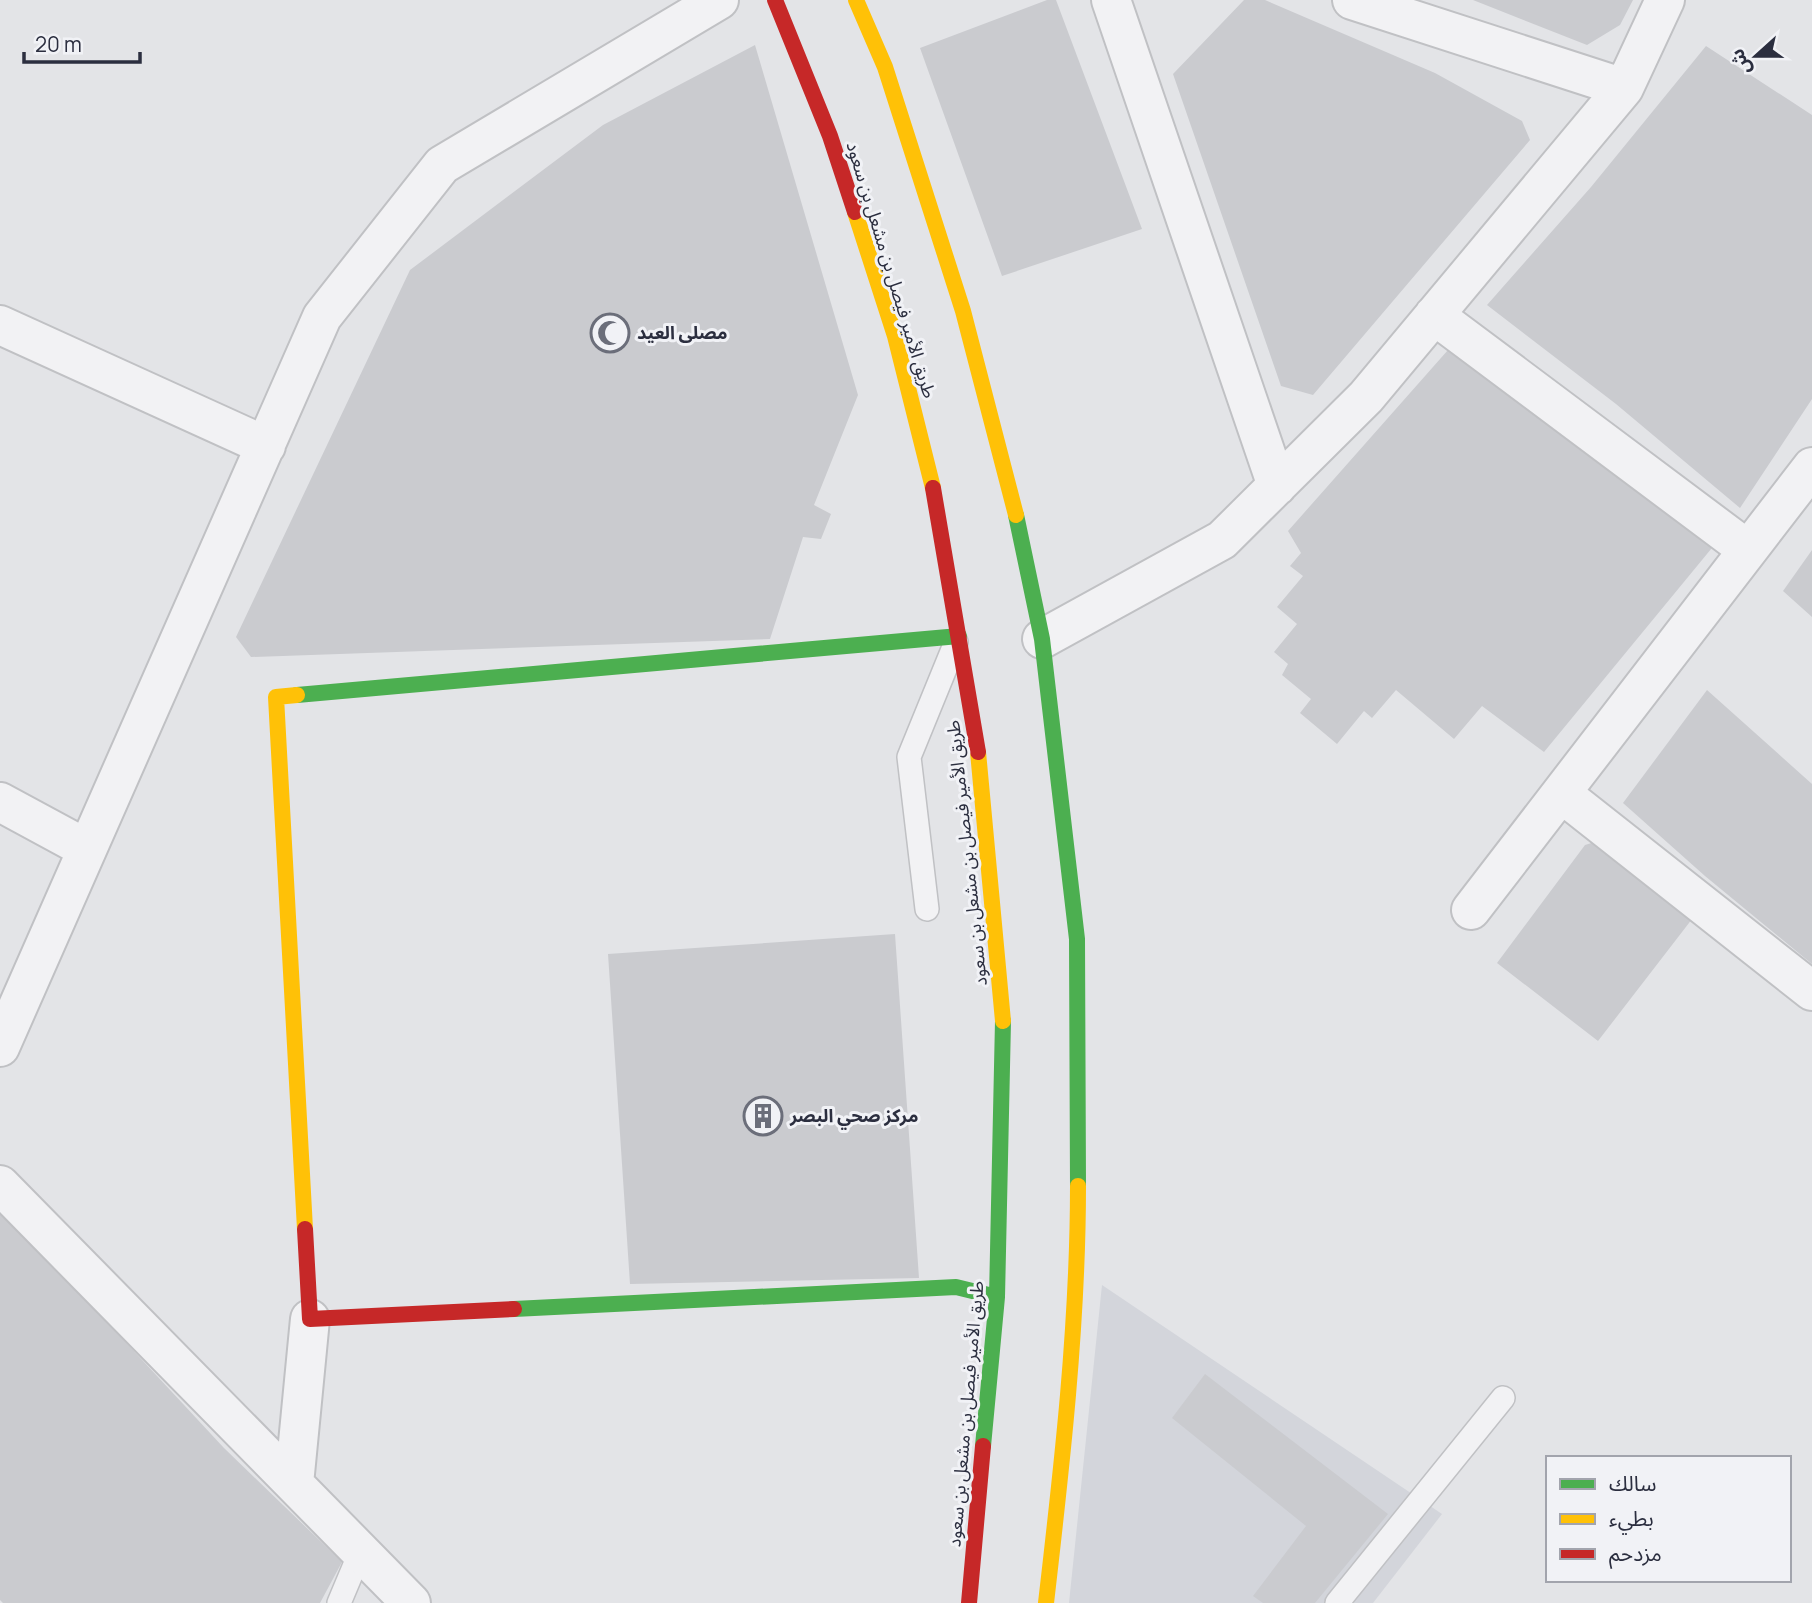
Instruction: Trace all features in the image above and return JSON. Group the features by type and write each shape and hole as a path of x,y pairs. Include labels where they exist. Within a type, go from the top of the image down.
{"street":[{"path":"0,1047 322,317 442,165 719,0"},
{"name":"طريق الأمير فيصل بن مشعل بن سعود","path":"775,0 830,136 895,336 938,507 982,779 1003,1016 997,1297 969,1603"},
{"path":"856,0 885,66 963,310 1010,484 1042,639 1077,939 1078,1246 1059,1493 1046,1603"},
{"path":"1111,0 1276,485"},
{"path":"1352,0 1624,89"},
{"path":"1042,639 1222,540 1366,397 1624,89 1665,0"},
{"path":"1434,315 1748,550"},
{"path":"0,325 266,446"},
{"path":"1471,910 1812,467"},
{"path":"294,1484 310,1319 276,697 959,636"},
{"path":"1561,793 1812,991"},
{"path":"0,802 87,849"},
{"path":"0,1185 411,1603"},
{"path":"310,1319 956,1287 997,1297"}],"lane":[{"path":"928,909 909,757 959,636"},
{"path":"1337,1603 1503,1398"},
{"path":"339,1603 360,1553"}],"shaded area":[{"path":"1102,1285 1442,1514 1373,1603 1069,1603"}],"building":[{"path":"1047,0 1056,0 1142,229 1002,276 920,48"},
{"path":"1244,0 1265,0 1435,73 1522,121 1530,140 1313,395 1281,386 1173,74"},
{"path":"1473,0 1633,0 1620,25 1587,45"},
{"name":"مصلى العيد","path":"755,45 858,395 814,505 831,514 821,539 803,537 770,639 251,657 236,637 410,270 603,125"},
{"path":"1706,46 1812,115 1812,399 1740,508 1616,404 1487,305 1591,187"},
{"path":"1448,350 1468,350 1716,543 1544,752 1482,706 1454,739 1396,690 1372,718 1364,711 1337,744 1300,713 1311,699 1282,675 1288,664 1274,652 1297,624 1277,607 1303,576 1290,566 1301,553 1288,531"},
{"path":"1812,550 1812,617 1783,591"},
{"path":"1707,690 1812,784 1812,964 1705,876 1623,803"},
{"path":"1608,838 1699,910 1598,1041 1497,963 1585,845"},
{"name":"مركز صحي البصر","path":"895,934 919,1278 630,1284 608,954"},
{"path":"0,1207 224,1448 342,1562 320,1603 3,1603 0,1600"},
{"path":"1205,1374 1388,1514 1315,1603 1263,1603 1253,1596 1306,1526 1172,1418"}],"traffic: fast":[{"path":"1016,515 1042,639 1077,939 1078,1186"},
{"path":"297,695 959,636"},
{"path":"983,1446 997,1297 1003,1021"},
{"path":"514,1309 956,1287 997,1297"}],"traffic: slow":[{"path":"856,0 885,67 963,311 1016,515"},
{"path":"855,212 895,336 933,488"},
{"path":"297,695 276,697 305,1229"},
{"path":"978,752 1003,1021"},
{"path":"1046,1603 1072,1343 1078,1186"}],"traffic: jam":[{"path":"775,0 830,136 855,212"},
{"path":"933,488 978,752"},
{"path":"305,1229 310,1319 514,1309"},
{"path":"969,1603 983,1446"}],"place":[{"name":"مصلى العيد","path":"610,333"},
{"name":"مركز صحي البصر","path":"763,1116"}]}
